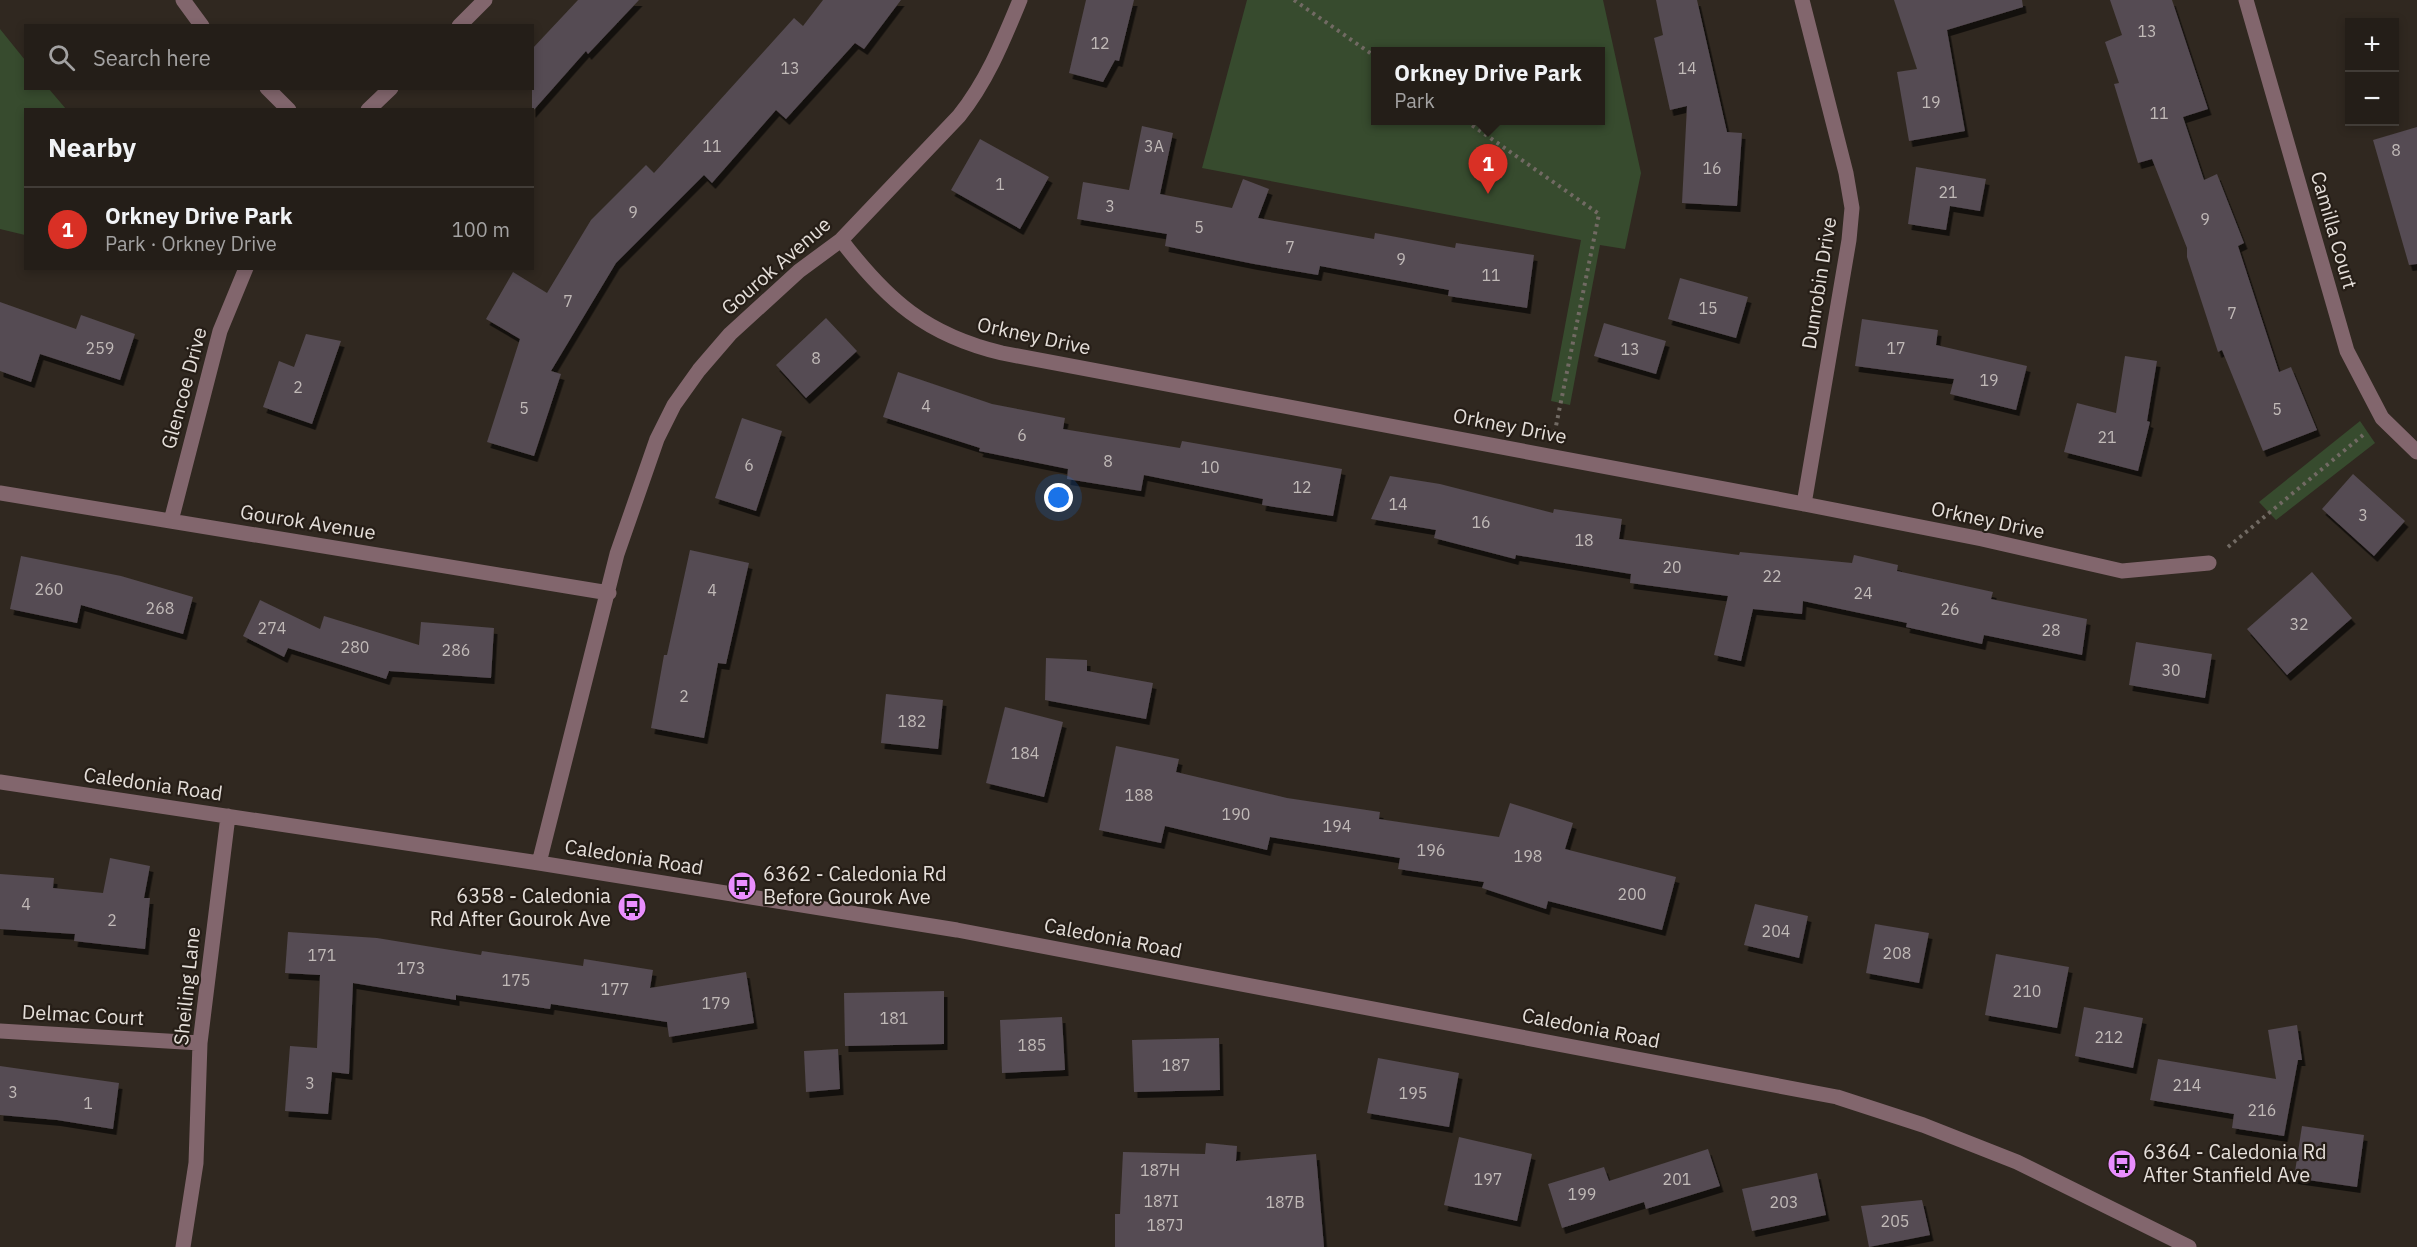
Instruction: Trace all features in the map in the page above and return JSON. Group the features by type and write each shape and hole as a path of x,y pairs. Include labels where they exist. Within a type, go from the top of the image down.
{"street":[{"path":"183,0 201,24"},
{"path":"461,24 485,0"},
{"name":"Gourok Avenue","path":"539,863 617,554 642,480 674,405 699,370 730,334 799,271 841,240 976,94 999,52 1020,0"},
{"name":"Dunrobin Drive","path":"1802,0 1844,161 1851,208 1849,240 1804,504"},
{"name":"Camilla Court","path":"2246,0 2347,351 2382,418 2417,452"},
{"path":"269,90 287,108"},
{"path":"370,108 389,90"},
{"name":"Orkney Drive","path":"841,240 879,287 910,314 926,325 975,347 1804,504 1982,539 2122,571 2209,563"},
{"name":"Glencoe Drive","path":"171,521 220,331 245,270"},
{"name":"Gourok Avenue","path":"0,493 609,593"},
{"name":"Caledonia Road","path":"0,782 539,863 957,930 1837,1097 1923,1125 2017,1162 2189,1247"},
{"name":"Sheiling Lane","path":"183,1247 196,1163 200,1043 228,816"},
{"name":"Delmac Court","path":"0,1031 200,1043"}],"path":[{"path":"1294,0 1371,54"},
{"path":"1473,125 1599,214 1551,455"},
{"path":"2209,563 2382,418"}],"green space":[{"path":"1247,0 1603,0 1641,173 1625,249 1600,245 1570,405 1551,401 1581,240 1202,168"},
{"path":"0,29 24,59 24,90 50,90 65,108 24,108 24,235 0,229"},
{"path":"2360,421 2375,443 2276,520 2259,502"}],"building":[{"path":"578,0 639,0 588,54 586,51 534,110 532,108 532,90 534,90 534,47"},
{"path":"823,0 901,0 864,49 855,43 786,119 776,110 712,183 704,175 616,263 551,371 561,374 534,456 487,442 520,339 486,319 513,272 547,293 591,220 646,165 654,173 794,18 803,26"},
{"path":"1086,0 1134,0 1119,61 1115,60 1103,82 1069,73"},
{"path":"1656,0 1697,0 1727,132 1742,133 1737,206 1682,203 1687,106 1670,110 1654,38 1663,35"},
{"path":"1894,0 2022,0 2023,7 1947,30 1965,131 1909,141 1897,72 1917,69"},
{"path":"2110,0 2172,0 2208,109 2183,117 2204,180 2217,174 2244,243 2238,246 2279,372 2291,367 2317,430 2263,451 2222,350 2218,352 2187,257 2187,248 2152,159 2138,163 2114,84 2119,83 2105,42 2122,35"},
{"path":"1142,126 1173,133 1160,194 1232,208 1243,179 1269,189 1258,218 1374,239 1375,233 1455,248 1456,243 1534,255 1527,308 1448,296 1449,290 1320,266 1318,275 1254,264 1165,246 1167,234 1077,219 1083,182 1129,190"},
{"path":"2417,127 2417,264 2409,265 2373,140"},
{"path":"980,139 1049,177 1020,229 951,190"},
{"path":"1916,167 1986,179 1980,211 1950,206 1946,230 1908,224"},
{"path":"1680,278 1748,297 1736,338 1668,319"},
{"path":"0,302 76,329 81,315 135,334 120,380 40,354 31,382 0,371"},
{"path":"826,318 857,351 806,398 776,365"},
{"path":"1862,319 1938,330 1936,345 2027,366 2016,410 1950,394 1954,379 1855,366"},
{"path":"1604,323 1666,341 1656,374 1594,356"},
{"path":"306,334 341,341 312,424 263,407 279,361 294,367"},
{"path":"2125,356 2157,361 2147,421 2150,422 2138,471 2064,452 2077,403 2116,413"},
{"path":"898,372 992,404 1065,418 1063,429 1180,448 1182,441 1342,469 1333,516 1262,505 1263,499 1144,475 1141,491 1067,479 1068,469 979,451 980,448 883,417"},
{"path":"742,418 782,431 756,511 715,498"},
{"path":"2353,474 2405,521 2374,556 2322,509"},
{"path":"1390,476 1440,484 1553,513 1554,509 1622,519 1619,539 1739,555 1740,552 1852,563 1854,555 1898,565 1897,571 1993,592 1991,599 2087,619 2082,655 1984,635 1982,644 1906,627 1907,623 1803,601 1802,614 1753,609 1741,661 1714,655 1728,596 1630,583 1631,574 1516,555 1515,559 1434,538 1436,530 1371,519"},
{"path":"690,550 749,563 726,664 718,663 704,738 651,728 664,655 667,655"},
{"path":"21,556 121,576 193,597 183,634 81,605 77,623 10,609"},
{"path":"2312,572 2352,618 2287,675 2247,629"},
{"path":"260,600 320,629 324,616 419,645 421,622 494,628 491,678 389,671 386,679 288,648 284,657 243,636"},
{"path":"2136,642 2212,654 2205,698 2129,685"},
{"path":"1046,658 1087,660 1087,671 1153,683 1146,719 1045,700"},
{"path":"886,694 943,700 938,749 881,743"},
{"path":"1005,707 1063,722 1044,797 986,783"},
{"path":"1116,746 1179,759 1176,772 1287,798 1380,812 1379,819 1499,837 1510,803 1573,823 1565,849 1676,877 1662,930 1548,901 1546,909 1482,888 1484,882 1398,869 1400,858 1270,837 1267,850 1165,826 1161,843 1099,830"},
{"path":"110,858 150,866 144,898 150,898 145,949 74,941 75,934 0,929 0,874 54,878 53,888 103,893"},
{"path":"1755,904 1808,916 1799,958 1744,945"},
{"path":"1875,924 1929,933 1919,983 1866,973"},
{"path":"288,932 377,938 481,955 482,951 583,966 584,959 653,970 650,988 746,972 754,1023 669,1037 667,1022 551,1004 550,1009 456,995 456,1000 353,983 349,1074 332,1072 328,1114 285,1111 290,1046 317,1048 320,975 285,973"},
{"path":"1996,954 2069,967 2057,1028 1985,1015"},
{"path":"944,991 944,1044 845,1046 844,993"},
{"path":"2084,1007 2143,1018 2133,1068 2075,1056"},
{"path":"1062,1017 1065,1070 1002,1073 1000,1020"},
{"path":"2297,1025 2302,1060 2298,1060 2284,1136 2232,1128 2234,1114 2150,1100 2158,1059 2276,1079 2268,1030"},
{"path":"1219,1038 1220,1090 1134,1092 1132,1040"},
{"path":"838,1049 840,1089 806,1092 804,1051"},
{"path":"1378,1058 1459,1073 1449,1127 1367,1113"},
{"path":"0,1066 119,1083 113,1129 57,1120 0,1115"},
{"path":"2302,1126 2364,1135 2357,1187 2294,1178"},
{"path":"1459,1137 1532,1154 1517,1221 1444,1205"},
{"path":"1206,1143 1237,1146 1236,1161 1316,1154 1324,1247 1115,1247 1115,1214 1120,1214 1123,1152 1205,1154"},
{"path":"1708,1149 1720,1186 1646,1209 1644,1202 1562,1228 1548,1184 1604,1167 1609,1181"},
{"path":"1817,1173 1826,1215 1752,1231 1742,1189"},
{"path":"1922,1200 1930,1235 1869,1247 1861,1206"}],"place":[{"name":"Orkney Drive Park","path":"1488,194"},
{"name":"6362 - Caledonia Rd Before Gourok Ave","path":"742,886"},
{"name":"6358 - Caledonia Rd After Gourok Ave","path":"632,907"},
{"name":"6364 - Caledonia Rd After Stanfield Ave","path":"2122,1164"}]}
